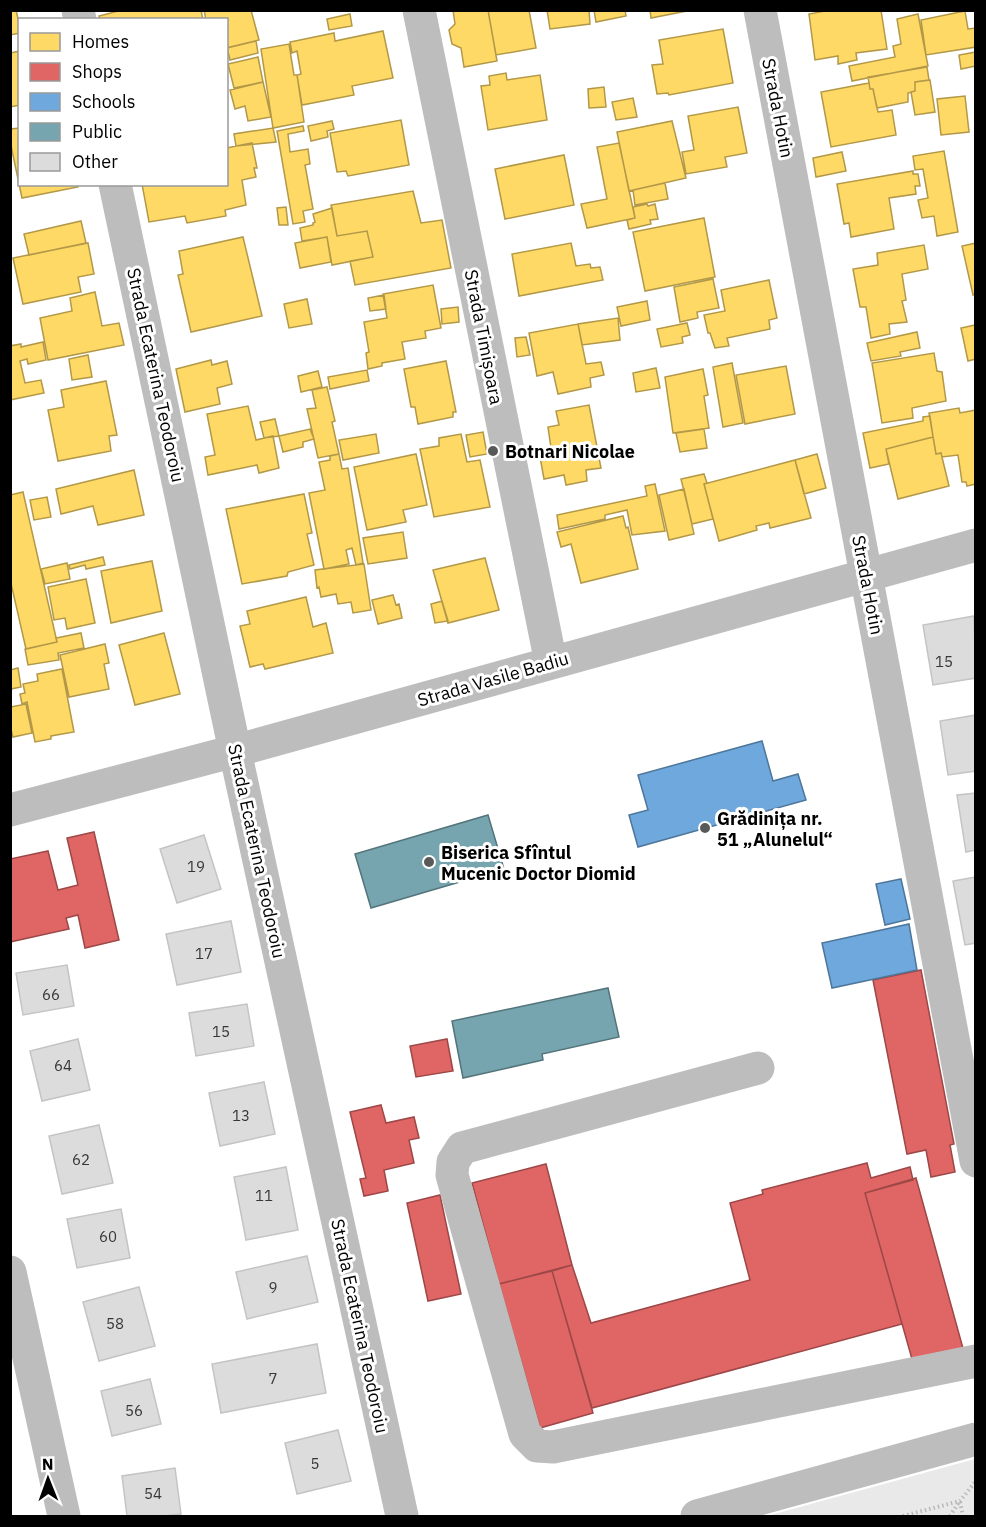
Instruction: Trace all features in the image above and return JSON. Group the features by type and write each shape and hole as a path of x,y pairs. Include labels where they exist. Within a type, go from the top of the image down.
{"street":[{"name":"Strada Timișoara","path":"419,10 551,663"},
{"name":"Strada Hotin","path":"760,10 975,1161"},
{"name":"Strada Ecaterina Teodoroiu","path":"115,186 235,751 402,1516"},
{"name":"Strada Vasile Badiu","path":"10,810 235,751 975,544"},
{"path":"758,1068 462,1148 453,1161 452,1175 525,1434 537,1446 553,1447 975,1361"},
{"path":"10,1272 64,1516"},
{"path":"697,1516 975,1439"}],"path":[{"path":"950,1516 975,1481"},
{"path":"903,1516 960,1501"},
{"path":"960,1501 963,1516"}],"shaded area":[{"path":"975,1459 975,1516 767,1516"}],"building: Homes":[{"path":"10,10 16,10 18,33 10,35"},
{"path":"122,10 201,10 203,18 100,18 99,16"},
{"path":"204,10 251,10 259,40 228,48 228,18 206,18"},
{"path":"453,10 488,10 497,61 464,67 461,48 452,44 449,30 455,24"},
{"path":"488,10 529,10 536,48 496,55"},
{"path":"547,10 589,10 590,24 550,29"},
{"path":"594,10 625,10 626,16 596,22"},
{"path":"650,10 692,10 651,18"},
{"path":"830,10 881,10 887,49 856,53 857,60 838,64 838,56 815,60 809,14"},
{"path":"965,11 968,29 976,28 976,47 926,55 921,20"},
{"path":"350,14 352,26 329,30 327,19"},
{"path":"918,14 928,66 852,81 849,66 895,57 893,46 901,44 897,19"},
{"path":"723,29 733,83 669,95 668,93 657,94 652,65 663,64 659,40"},
{"path":"383,31 393,78 352,86 354,95 302,105 297,75 301,74 297,51 292,53 290,42 334,33 335,41"},
{"path":"256,41 258,53 230,60 228,48"},
{"path":"289,44 294,75 297,75 304,122 273,128 261,49"},
{"path":"18,51 18,105 10,107 10,53"},
{"path":"976,52 976,66 961,69 959,55"},
{"path":"258,57 263,82 234,88 228,64"},
{"path":"927,67 929,80 915,82 915,91 908,93 908,102 877,108 868,77"},
{"path":"506,73 507,80 540,75 547,120 488,130 481,86 490,85 489,76"},
{"path":"930,80 935,112 915,115 911,92 915,91 915,82"},
{"path":"263,82 271,117 248,121 245,106 235,109 230,90"},
{"path":"869,83 870,89 873,89 878,112 892,110 896,135 831,147 821,92"},
{"path":"604,87 606,107 589,108 588,89"},
{"path":"965,96 969,132 941,135 937,99"},
{"path":"633,98 637,117 616,120 612,102"},
{"path":"738,107 747,153 725,157 727,167 686,174 682,152 694,150 688,116"},
{"path":"401,120 409,165 348,176 346,171 337,172 330,133"},
{"path":"332,121 334,129 327,131 328,137 311,141 308,126"},
{"path":"672,121 686,178 629,191 617,132"},
{"path":"303,126 304,131 288,134 290,152 308,149 310,164 305,165 313,209 303,211 305,222 293,224 277,131"},
{"path":"18,128 18,179 10,141 10,129"},
{"path":"273,128 276,142 236,146 234,134"},
{"path":"252,143 257,168 254,168 256,177 242,180 246,205 225,210 226,216 187,223 185,216 149,222 142,186 228,186 228,148"},
{"path":"619,143 635,218 587,228 581,204 607,199 597,147"},
{"path":"944,151 958,232 937,236 934,216 922,218 918,200 928,198 923,169 915,170 913,156"},
{"path":"842,152 846,171 816,177 813,158"},
{"path":"564,155 574,205 505,219 495,169"},
{"path":"913,171 913,174 918,174 920,186 915,186 916,194 889,198 894,229 851,237 849,223 844,224 837,184"},
{"path":"665,183 668,199 635,205 633,190"},
{"path":"19,186 78,186 78,187 22,198"},
{"path":"413,191 421,223 442,220 451,268 355,285 350,261 373,257 367,231 337,236 331,205"},
{"path":"647,204 648,206 655,204 658,219 650,220 651,224 629,229 627,220 635,218 633,207"},
{"path":"286,207 288,225 279,225 277,208"},
{"path":"332,208 337,236 367,231 373,257 332,265 327,237 302,241 300,228 313,225 315,222 313,214"},
{"path":"704,218 715,277 645,291 633,232"},
{"path":"81,221 86,243 29,255 24,234"},
{"path":"243,237 262,316 191,332 178,275 183,274 179,251"},
{"path":"327,237 331,262 300,268 295,243"},
{"path":"88,243 94,274 78,277 81,292 23,304 13,258"},
{"path":"571,243 576,266 590,264 591,268 600,267 603,280 519,296 512,254"},
{"path":"976,243 976,294 973,295 962,246"},
{"path":"924,245 928,269 902,274 906,300 902,301 907,322 889,324 890,334 871,338 866,307 860,307 853,269 878,265 877,253"},
{"path":"713,279 719,308 697,312 698,318 680,322 674,287"},
{"path":"769,280 777,318 769,320 770,329 727,338 729,346 715,348 710,333 708,333 704,315 725,311 721,290"},
{"path":"433,285 441,328 425,331 426,338 402,342 405,359 382,363 382,366 368,369 366,353 369,352 364,322 387,318 383,294"},
{"path":"95,292 102,326 119,323 124,345 48,360 40,318 72,311 70,298"},
{"path":"384,295 386,309 370,311 368,298"},
{"path":"307,299 312,324 289,328 284,304"},
{"path":"647,301 650,320 621,326 617,307"},
{"path":"458,307 459,322 442,324 441,309"},
{"path":"618,318 620,340 582,345 578,324"},
{"path":"687,323 690,335 682,337 683,343 661,347 657,329"},
{"path":"578,324 586,364 601,362 604,375 590,378 591,387 558,394 553,372 537,376 529,333"},
{"path":"975,325 976,359 968,361 961,328"},
{"path":"917,332 920,348 900,352 901,356 871,361 867,343"},
{"path":"526,337 530,355 517,357 515,338"},
{"path":"43,342 46,360 28,364 27,359 20,361 25,383 41,380 44,393 10,400 10,346 21,344 21,347"},
{"path":"934,353 937,371 942,372 946,401 912,408 913,418 882,423 872,363"},
{"path":"88,355 92,377 72,380 69,359"},
{"path":"211,360 212,365 227,361 232,384 217,388 220,404 185,412 176,369"},
{"path":"446,361 456,412 453,412 453,417 418,424 415,407 411,407 404,369"},
{"path":"732,363 743,423 723,427 713,367"},
{"path":"786,366 795,414 745,424 736,375"},
{"path":"656,368 660,388 636,392 633,373"},
{"path":"703,369 708,395 704,396 709,428 673,433 665,377"},
{"path":"367,370 369,381 330,389 328,377"},
{"path":"318,371 322,387 301,392 298,376"},
{"path":"106,381 117,435 109,436 111,451 58,461 48,410 64,407 61,390"},
{"path":"327,387 335,421 332,422 339,454 318,458 307,409 316,408 312,390"},
{"path":"589,405 601,468 586,470 587,481 566,485 564,475 544,479 540,457 552,455 548,427 559,425 556,411"},
{"path":"248,406 256,440 273,436 279,468 259,473 257,465 208,475 205,457 215,455 207,414"},
{"path":"959,408 960,413 976,410 976,484 967,486 966,482 962,482 958,455 942,457 941,453 936,454 929,413"},
{"path":"930,416 933,437 886,449 889,464 870,468 863,433 923,421 923,417"},
{"path":"275,419 279,436 264,438 260,422"},
{"path":"310,429 314,439 303,442 303,447 283,452 279,436"},
{"path":"704,429 707,448 680,452 676,433"},
{"path":"483,432 487,454 470,457 466,435"},
{"path":"376,434 379,453 343,460 339,440"},
{"path":"461,434 467,462 480,460 490,507 434,517 420,449 439,446 439,438"},
{"path":"933,437 936,454 941,453 949,486 898,499 886,449"},
{"path":"339,454 342,469 348,468 363,563 356,565 352,548 346,550 349,564 324,569 309,493 325,490 319,462 330,460 330,456"},
{"path":"416,454 427,505 403,510 406,522 367,530 354,467"},
{"path":"817,454 826,488 804,494 795,460"},
{"path":"795,460 811,518 770,528 769,523 756,526 757,530 719,541 704,484"},
{"path":"134,470 144,515 98,525 93,506 61,514 56,489"},
{"path":"704,474 707,483 704,484 713,519 692,524 681,479"},
{"path":"655,484 665,531 632,535 627,510 605,515 605,519 559,529 557,515 647,496 645,486"},
{"path":"684,489 694,534 669,540 659,495"},
{"path":"23,492 57,642 26,649 10,579 10,495"},
{"path":"304,494 312,533 307,534 314,565 288,572 287,576 242,584 226,509"},
{"path":"47,497 51,517 34,520 30,500"},
{"path":"623,516 626,528 628,527 638,569 581,583 571,544 561,547 557,532"},
{"path":"403,532 407,558 368,564 363,538"},
{"path":"103,557 105,565 86,569 85,565 70,569 69,565"},
{"path":"485,558 499,610 448,623 433,570"},
{"path":"152,561 162,611 111,623 101,571"},
{"path":"67,563 70,579 45,584 41,569"},
{"path":"364,564 371,610 353,613 351,602 338,604 336,594 321,597 319,587 317,588 315,570"},
{"path":"86,579 95,623 67,629 65,618 54,620 48,587"},
{"path":"393,595 396,605 399,604 402,618 378,624 372,600"},
{"path":"306,597 313,627 326,623 333,653 265,669 263,664 250,667 240,626 250,624 247,611"},
{"path":"442,601 448,621 435,623 431,604"},
{"path":"81,633 84,648 58,653 59,660 28,665 25,649 57,642 56,638"},
{"path":"164,633 180,694 135,705 119,645"},
{"path":"105,644 109,663 104,664 109,689 69,697 60,655"},
{"path":"18,668 21,687 11,689 10,670"},
{"path":"62,669 74,732 51,736 51,739 35,742 27,702 22,704 20,694 25,693 23,684 38,681 37,674"},
{"path":"26,704 32,733 13,737 10,726 10,707"}],"building: Shops":[{"path":"94,832 119,940 85,948 78,915 66,918 69,929 10,942 10,859 48,851 58,890 78,885 67,838"},
{"path":"921,970 954,1144 950,1145 955,1172 931,1177 926,1150 907,1154 873,980"},
{"path":"447,1039 453,1071 416,1077 410,1046"},
{"path":"381,1105 386,1123 414,1117 419,1138 409,1140 414,1163 384,1170 388,1191 364,1196 360,1179 366,1178 350,1112"},
{"path":"867,1163 871,1178 910,1167 913,1180 865,1193 902,1324 592,1408 552,1271 572,1265 591,1323 750,1280 730,1203 763,1194 762,1190"},
{"path":"546,1164 572,1265 499,1284 472,1183"},
{"path":"916,1178 964,1352 914,1366 865,1193"},
{"path":"440,1195 461,1294 428,1301 407,1203"},
{"path":"552,1271 593,1413 540,1428 499,1284"}],"building: Schools":[{"path":"762,741 773,781 798,774 806,800 638,847 629,815 648,810 638,775"},
{"path":"901,879 910,919 885,925 876,884"},
{"path":"909,924 917,970 832,988 822,943"}],"building: Public":[{"name":"Biserica Sfîntul Mucenic Doctor Diomid","path":"488,815 504,869 371,908 355,854"},
{"path":"608,988 619,1037 542,1054 543,1060 463,1078 452,1021"}],"building: Other":[{"path":"974,616 976,678 933,685 923,625"},
{"path":"976,715 976,771 948,775 940,721"},
{"path":"976,793 976,850 966,852 957,795"},
{"path":"204,835 221,889 177,903 160,849"},
{"path":"976,877 976,943 965,945 953,881"},
{"path":"231,921 241,972 177,985 166,934"},
{"path":"67,965 74,1006 23,1015 16,973"},
{"path":"247,1004 254,1046 196,1056 189,1013"},
{"path":"78,1039 90,1090 42,1101 30,1051"},
{"path":"264,1082 275,1134 220,1146 209,1093"},
{"path":"99,1125 113,1183 62,1194 49,1136"},
{"path":"286,1167 298,1230 246,1240 234,1177"},
{"path":"121,1209 130,1258 77,1268 67,1219"},
{"path":"307,1256 318,1302 247,1319 236,1272"},
{"path":"139,1287 155,1346 99,1361 83,1302"},
{"path":"317,1344 326,1393 221,1413 212,1364"},
{"path":"150,1379 161,1424 112,1436 101,1391"},
{"path":"338,1430 351,1481 297,1494 285,1443"},
{"path":"175,1468 181,1514 127,1516 122,1476"}],"place":[{"name":"Botnari Nicolae","path":"493,451"},
{"name":"Grădinița nr. 51 „Alunelul“","path":"705,828"},
{"name":"Biserica Sfîntul Mucenic Doctor Diomid","path":"429,862"}]}
